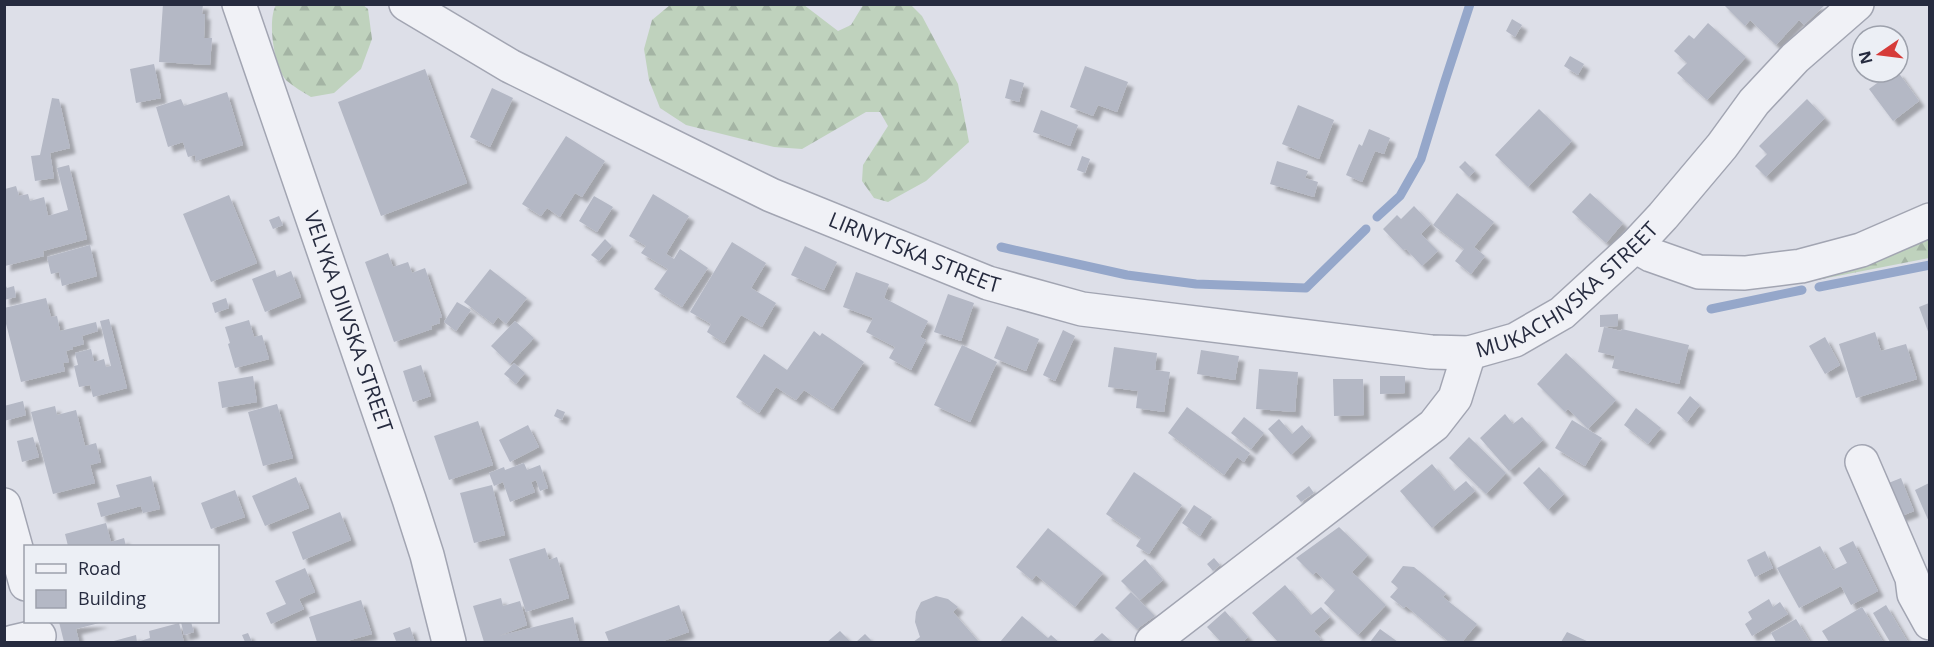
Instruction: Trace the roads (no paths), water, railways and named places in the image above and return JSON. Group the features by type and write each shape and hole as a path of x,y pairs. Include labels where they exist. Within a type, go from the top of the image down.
{"street":[{"name":"VELYKA DIIVSKA STREET","path":"239,4 409,499 427,555 448,642"},
{"name":"LIRNYTSKA STREET","path":"406,4 510,66 771,195 988,283 1082,309 1431,352 1469,353"},
{"name":"MUKACHIVSKA STREET","path":"1152,642 1434,425 1455,398 1469,353 1515,340 1562,313 1635,246 1663,216 1715,155 1754,102 1796,58 1857,4"},
{"path":"1635,246 1651,255 1699,272 1745,273 1801,266 1861,250 1929,220"},
{"path":"1862,462 1921,573 1914,594 1929,622"},
{"path":"4,505 24,577"}],"waterway":[{"path":"1377,217 1400,196 1421,159 1470,4"},
{"path":"1001,247 1127,275 1196,284 1306,288 1366,229"},
{"path":"1819,287 1930,265"},
{"path":"1711,309 1802,290"}]}
